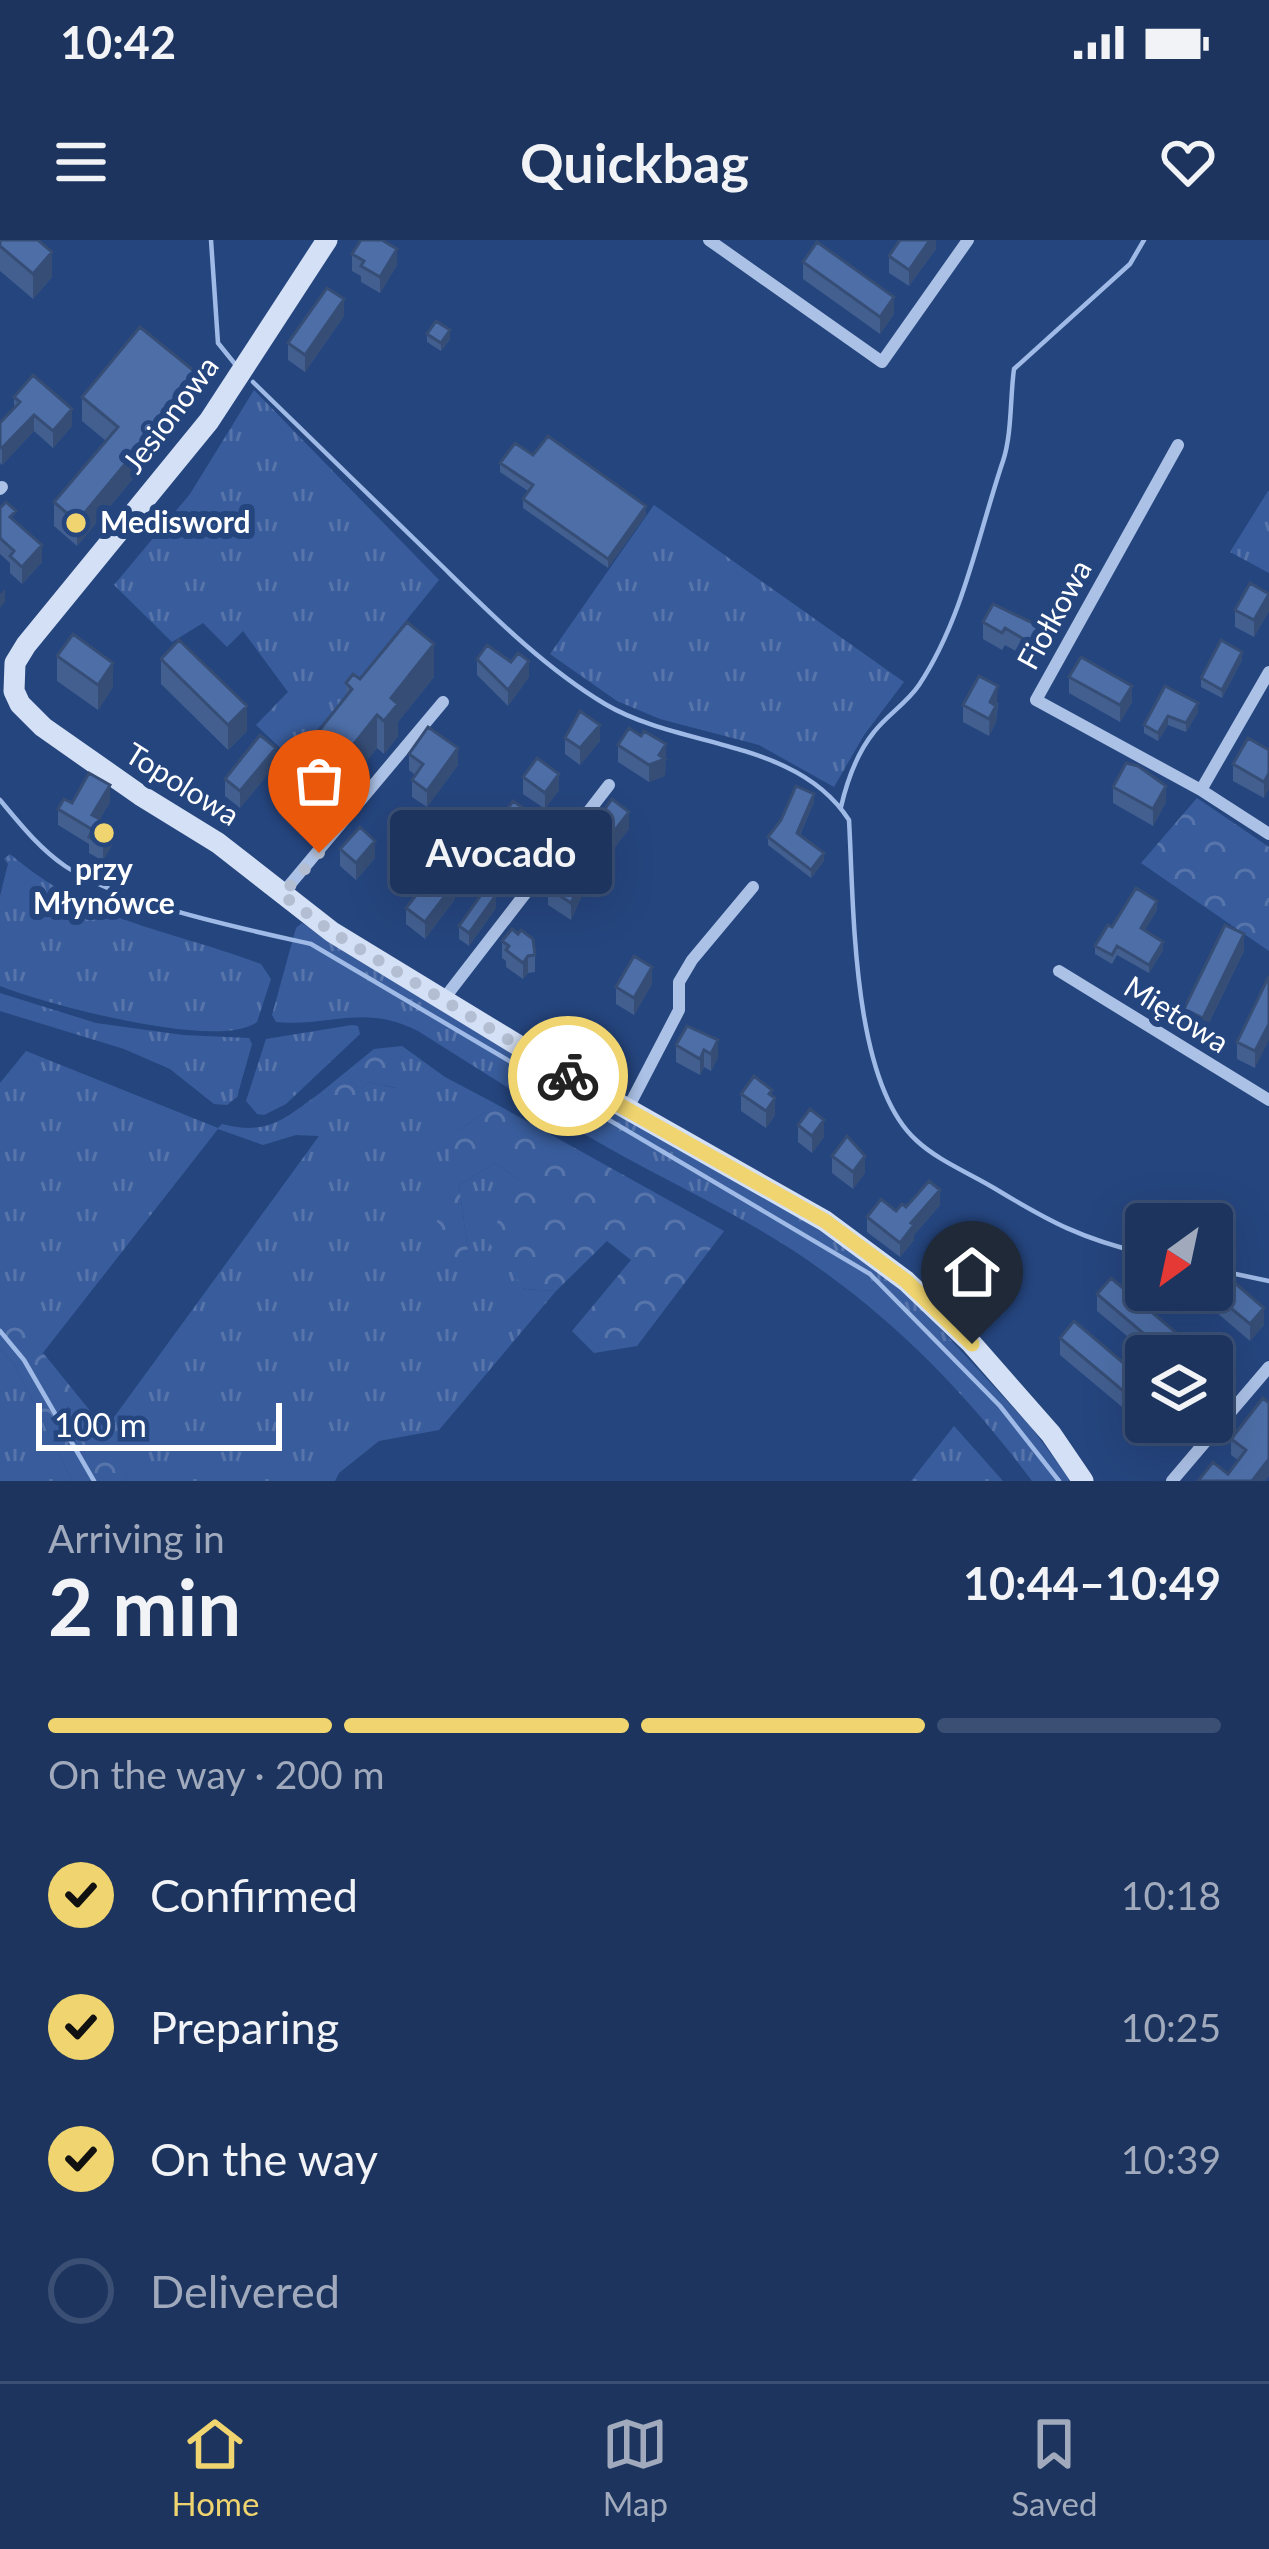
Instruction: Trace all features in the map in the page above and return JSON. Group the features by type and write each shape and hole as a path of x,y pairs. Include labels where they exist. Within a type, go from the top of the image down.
{"street":[{"name":"Jesionowa","path":"6,677 26,645 208,421 327,240"},
{"path":"709,240 882,362 968,240"},
{"name":"Fiołkowa","path":"1178,445 1036,700 1201,790 1269,834"},
{"path":"1201,790 1269,672"},
{"name":"Topolowa","path":"6,677 20,704 43,727 230,850 316,921 627,1110 825,1221 906,1281 988,1362 1051,1435 1083,1481"},
{"path":"282,895 443,703"},
{"path":"443,1000 609,784"},
{"path":"627,1110 679,1010 679,982 753,887"},
{"name":"Miętowa","path":"1059,971 1269,1100"},
{"path":"1172,1481 1269,1367"}],"green space":[{"path":"254,390 439,580 293,760 256,725 288,692 243,631 227,647 203,623 172,642 114,585 190,494"},
{"path":"1269,491 1269,573 1230,552"},
{"path":"654,505 904,682 864,735 834,787 759,745 660,719 617,701 550,654"},
{"path":"1197,798 1269,847 1269,951 1141,863"},
{"path":"10,854 71,896 101,910 261,964 271,979 257,1022 237,1030 171,1028 91,1013 0,986 0,896 8,864 4,859"},
{"path":"302,923 796,1213 904,1289 1031,1427 1071,1481 1032,1481 987,1424 911,1344 801,1256 581,1132 418,1031 381,1018 276,1022 272,1015 296,928"},
{"path":"0,993 96,1023 249,1038 252,1044 237,1097 227,1105 214,1104 170,1069 124,1049 0,1011"},
{"path":"358,1026 360,1034 286,1104 264,1115 246,1101 266,1039"},
{"path":"402,1046 445,1077 496,1104 460,1130 452,1260 468,1251 459,1185 495,1163 521,1181 524,1289 556,1291 439,1430 379,1441 335,1481 126,1481 130,1461 104,1431 319,1136 296,1135 263,1145 218,1129 42,1354 0,1300 0,1083 26,1051 218,1128 222,1124 252,1128 275,1123 320,1093 340,1109 368,1082 396,1088"},
{"path":"402,1046 397,1088 368,1082 340,1110 320,1093 374,1049"},
{"path":"496,1104 724,1231 637,1346 594,1353 572,1331 631,1260 607,1241 556,1291 525,1289 487,1240 521,1181 495,1163 459,1185 468,1251 452,1261 434,1213 460,1130"},
{"path":"0,1300 131,1461 126,1481 72,1481 15,1365 0,1349"},
{"path":"0,1349 15,1365 72,1481 0,1481"},
{"path":"954,1426 1003,1481 911,1481"}],"building":[{"path":"0,240 38,240 52,252 33,274 0,246"},
{"path":"361,240 382,240 397,249 380,277 352,254"},
{"path":"900,240 930,240 909,270 889,256"},
{"path":"817,242 894,297 880,317 803,262"},
{"path":"327,288 344,299 305,355 288,343"},
{"path":"436,321 450,330 441,343 427,334"},
{"path":"140,327 199,375 77,522 54,502 118,427 82,397"},
{"path":"33,375 72,409 53,431 34,415 2,448 0,423 20,402 14,397"},
{"path":"548,436 646,506 608,559 523,499 533,485 500,463 515,443 533,455"},
{"path":"6,502 16,511 10,517 42,545 22,567 0,538 0,508"},
{"path":"1250,583 1269,594 1254,620 1235,610"},
{"path":"993,604 1041,627 1032,644 983,622"},
{"path":"407,622 434,644 391,698 398,704 384,721 377,715 334,769 306,747 352,689 346,683 353,674 360,679"},
{"path":"73,634 113,663 98,685 57,656"},
{"path":"179,640 247,706 228,725 161,659"},
{"path":"1221,640 1242,652 1222,690 1201,678"},
{"path":"487,645 511,662 518,653 529,661 508,690 477,659"},
{"path":"1081,657 1132,686 1120,705 1069,677"},
{"path":"979,676 998,686 989,719 963,705"},
{"path":"1165,686 1198,703 1186,723 1168,716 1158,733 1144,725"},
{"path":"580,711 600,725 580,748 565,738"},
{"path":"428,727 458,748 427,791 412,780 423,764 409,754"},
{"path":"629,728 666,744 659,755 665,759 649,765 618,745"},
{"path":"260,735 276,748 240,791 225,779"},
{"path":"1248,738 1269,750 1264,782 1233,764"},
{"path":"537,758 559,774 545,793 523,777"},
{"path":"1126,763 1166,786 1153,809 1113,787"},
{"path":"89,773 110,785 92,815 113,826 103,845 89,837 93,830 58,809 64,799 72,803"},
{"path":"796,786 814,794 797,833 824,853 811,870 768,837"},
{"path":"612,799 629,812 609,838 599,831 603,825 597,820"},
{"path":"513,801 534,815 525,834 513,826 479,867 467,857 481,839 485,843"},
{"path":"360,827 375,841 356,863 340,849"},
{"path":"566,865 583,876 571,903 548,888"},
{"path":"437,869 455,883 425,922 406,908"},
{"path":"486,888 496,895 469,933 459,926"},
{"path":"1136,888 1157,901 1141,928 1163,942 1149,965 1117,946 1112,955 1095,946"},
{"path":"1225,925 1244,934 1203,1018 1184,1009"},
{"path":"512,929 533,939 535,955 523,963 502,941"},
{"path":"634,956 652,967 634,998 616,987"},
{"path":"1269,976 1269,1024 1255,1051 1237,1042"},
{"path":"687,1026 718,1040 711,1054 704,1050 700,1059 676,1045"},
{"path":"754,1076 775,1098 766,1111 741,1094"},
{"path":"810,1109 824,1120 812,1136 798,1125"},
{"path":"847,1136 865,1156 853,1172 832,1156"},
{"path":"929,1181 940,1190 900,1243 867,1217 881,1199 896,1211 902,1204 906,1207"},
{"path":"981,1232 998,1247 968,1281 956,1270"},
{"path":"1111,1278 1125,1290 1125,1311 1150,1311 1179,1335 1145,1335 1097,1294"},
{"path":"1233,1281 1264,1308 1250,1324 1233,1310"},
{"path":"1074,1321 1125,1364 1125,1392 1060,1338"},
{"path":"1263,1398 1269,1403 1269,1459 1252,1481 1198,1481 1213,1462 1228,1474 1246,1450 1233,1436"}],"waterway":[{"path":"211,240 218,343 235,364"},
{"path":"841,807 863,749 919,685 947,633 1006,450 1014,369 1130,264 1144,240"},
{"path":"253,382 501,623 583,690 635,719 769,760 827,794 849,820 860,989 879,1077 895,1113 934,1154 1032,1211 1125,1249"},
{"path":"0,800 47,851 88,879 183,913 311,944 870,1274 1000,1406 1059,1481"},
{"path":"1233,1273 1269,1281"},
{"path":"0,1331 24,1360 94,1481"}],"way so far":[{"path":"319,853 282,895 332,932 568,1076"}],"place":[{"name":"Medisword","path":"76,523"},
{"name":"przy Młynówce","path":"104,833"},
{"name":"Avocado","path":"319,853"}],"route":[{"path":"568,1076 825,1221 906,1281 972,1344"}]}
